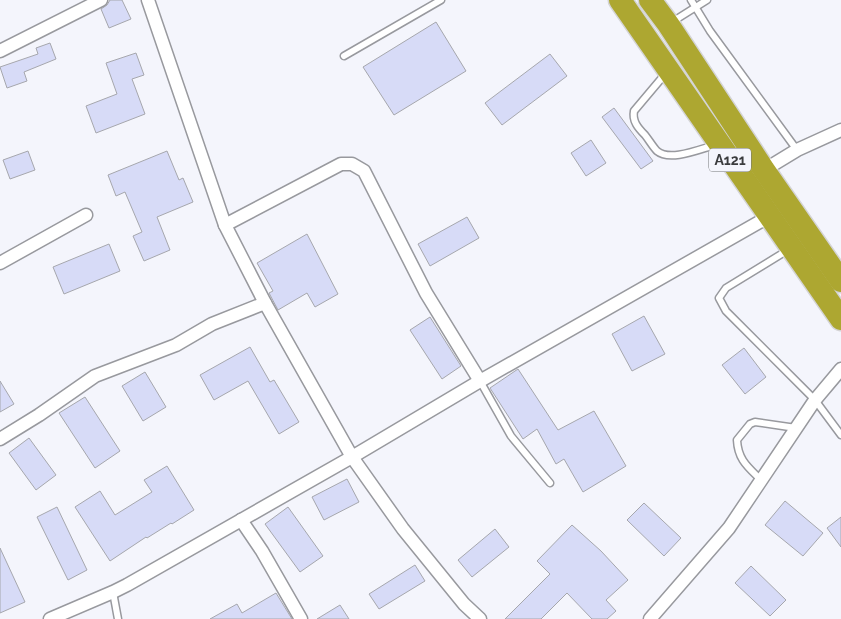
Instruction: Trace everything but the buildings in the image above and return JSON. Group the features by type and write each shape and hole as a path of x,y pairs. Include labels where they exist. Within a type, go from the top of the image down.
{"highway":[{"name":"A121","path":"620,0 841,319"},
{"name":"A121","path":"650,0 841,281"}],"street":[{"path":"0,51 101,0"},
{"path":"148,0 226,225 265,303 352,457 403,529 464,604 480,619"},
{"path":"764,170 797,150 841,130"},
{"path":"226,225 341,164 352,164 364,171 426,293 480,381"},
{"path":"0,263 86,215"},
{"path":"50,619 113,592 242,520 480,381 770,216"},
{"path":"0,439 96,376 176,345 212,324 265,303"},
{"path":"650,619 729,528 815,400 841,369"},
{"path":"242,520 262,551 300,619"}],"lane":[{"path":"344,56 440,0"},
{"path":"691,0 710,30 797,150"},
{"path":"668,24 707,0"},
{"path":"668,70 634,111 633,116 636,125 658,152 667,155 677,155 719,144"},
{"path":"792,247 726,288 719,298 726,312 815,400 841,435"},
{"path":"480,381 510,436 550,483"},
{"path":"761,480 742,461 737,440 750,424 756,422 796,428"},
{"path":"113,592 118,619"}]}
